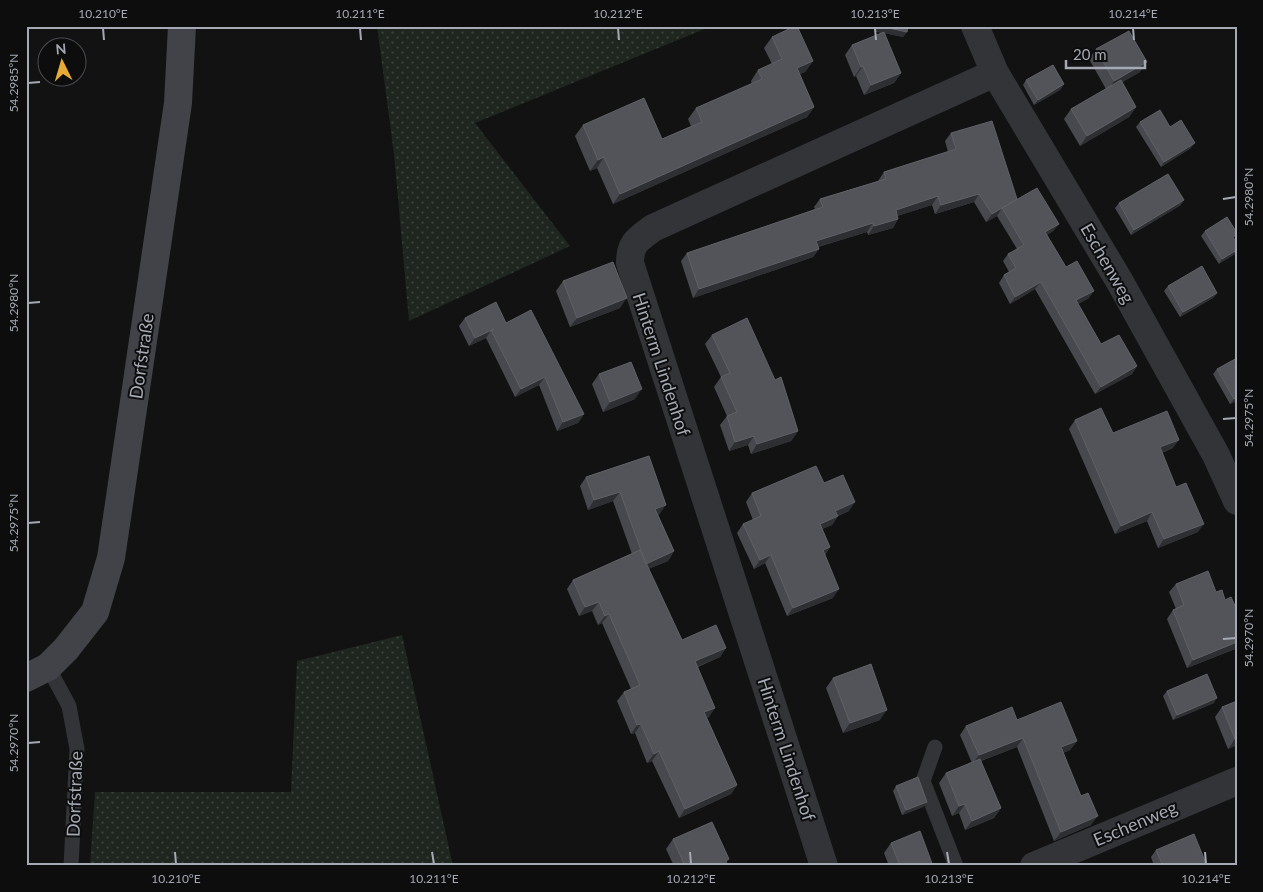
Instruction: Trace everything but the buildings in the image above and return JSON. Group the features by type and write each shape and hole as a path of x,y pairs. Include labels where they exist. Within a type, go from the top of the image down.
{"street":[{"name":"Dorfstraße","path":"37,673 66,649 95,612 111,558 178,103 182,26"},
{"name":"Eschenweg","path":"976,26 996,73 1120,282 1216,455 1237,501"},
{"name":"Hinterm Lindenhof","path":"824,866 630,263 630,250 636,241 653,228 996,73"},
{"name":"Eschenweg","path":"1034,866 1237,781"}],"lane":[{"name":"Dorfstraße","path":"37,673 69,706 77,749 71,866"},
{"path":"935,747 923,781 956,866"}],"shaded area":[{"path":"377,26 712,26 475,123 570,246 409,321 394,154"},
{"path":"402,635 453,866 90,866 95,792 291,792 297,661"}]}
